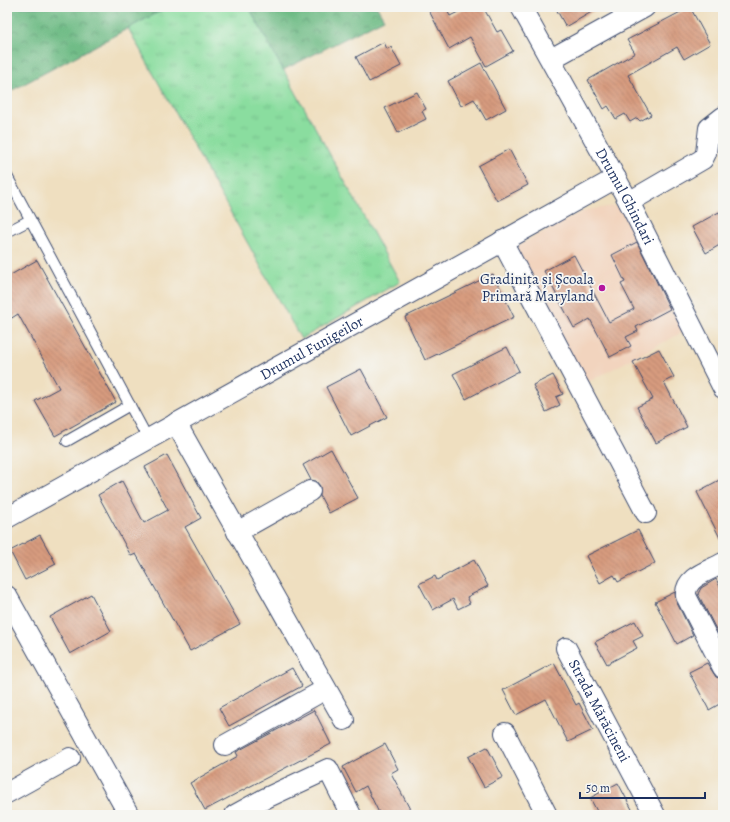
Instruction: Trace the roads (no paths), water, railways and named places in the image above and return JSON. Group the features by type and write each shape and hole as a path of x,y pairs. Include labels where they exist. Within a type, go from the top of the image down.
{"street":[{"name":"Drumul Ghindari","path":"521,7 629,202 723,388"},
{"path":"551,59 645,7"},
{"path":"629,202 704,159 709,128 723,117"},
{"name":"Drumul Funigeilor","path":"7,518 616,178"},
{"path":"502,242 646,513"},
{"path":"176,423 344,720"},
{"path":"237,532 310,491"},
{"path":"723,563 692,580 687,585 686,596 723,668"},
{"path":"7,596 129,815"},
{"name":"Strada Mărăcineni","path":"566,648 655,815"},
{"path":"225,744 326,689"},
{"path":"504,733 547,815"},
{"path":"7,793 70,758"},
{"path":"236,815 266,798 328,769 351,815"}],"lane":[{"path":"7,176 148,439"},
{"path":"7,232 30,220"},
{"path":"67,441 130,405"}],"place":[{"name":"Gradinița și Școala Primară Maryland","path":"602,288"}]}
